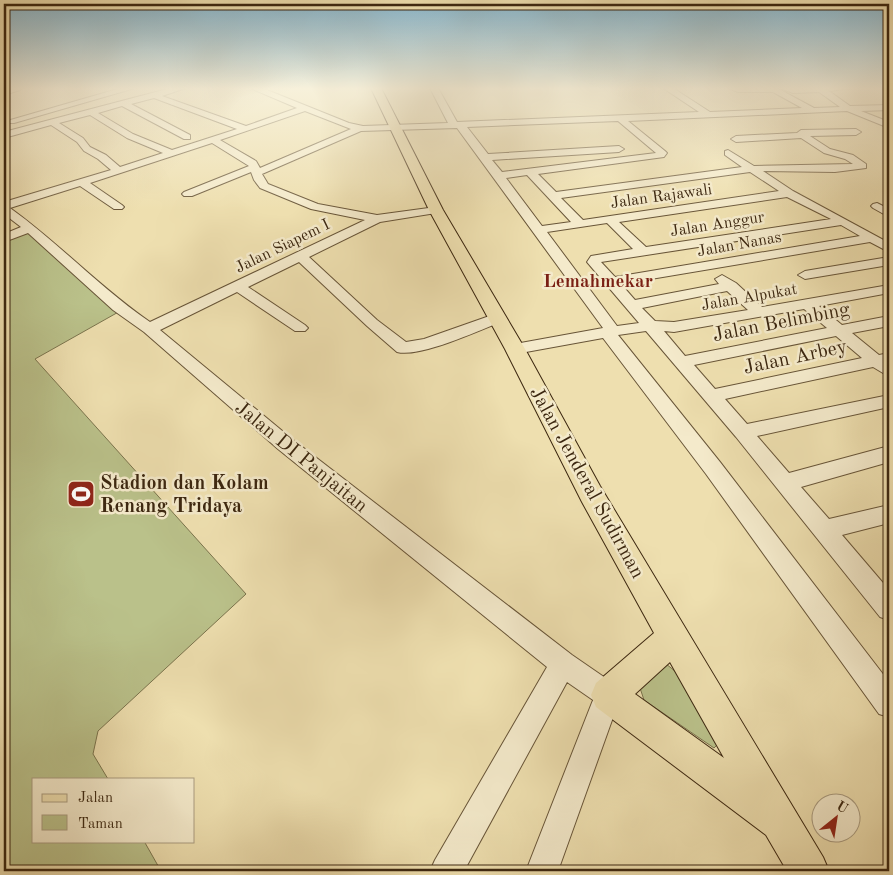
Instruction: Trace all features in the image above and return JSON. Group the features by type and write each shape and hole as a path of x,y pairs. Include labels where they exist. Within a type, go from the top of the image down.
{"main road":[{"name":"Jalan Jenderal Sudirman","path":"398,129 436,210 515,349 591,494 809,871"},
{"path":"674,637 608,695 783,825"}],"street":[{"path":"4,136 31,129"},
{"path":"62,129 80,140 87,149 119,171"},
{"path":"118,129 171,154"},
{"path":"171,129 187,137"},
{"path":"4,207 247,129"},
{"path":"188,194 362,129"},
{"path":"460,129 485,157 610,332 889,704"},
{"path":"485,157 634,151 661,155 662,153 633,129"},
{"path":"552,196 775,166 814,168 862,166 849,157 827,151 793,129"},
{"path":"736,139 856,132"},
{"path":"213,140 248,160 256,170 262,184 284,195 315,206 377,219"},
{"path":"499,176 614,161 634,151"},
{"path":"634,151 668,180 702,205"},
{"path":"728,154 789,193 889,248"},
{"path":"614,161 675,209"},
{"path":"530,172 579,223"},
{"path":"81,182 118,207"},
{"name":"Jalan Rajawali","path":"538,230 789,193"},
{"path":"889,205 877,206 889,214"},
{"name":"Jalan DI Panjaitan","path":"4,207 118,307 149,330 285,444 564,664 608,695"},
{"name":"Jalan Siapem I","path":"149,330 377,219 436,210"},
{"path":"609,219 642,251"},
{"name":"Jalan Anggur","path":"611,282 594,262 596,259 843,221"},
{"path":"4,238 30,228"},
{"name":"Jalan Nanas","path":"611,282 872,238"},
{"path":"777,254 836,299"},
{"path":"300,255 372,323 402,348 426,344 498,318"},
{"path":"805,275 889,260"},
{"path":"708,266 760,312"},
{"path":"611,282 743,432 824,530 887,602"},
{"path":"237,286 300,328"},
{"path":"633,305 731,286"},
{"name":"Jalan Alpukat","path":"610,332 650,326 674,327 889,288"},
{"path":"807,304 840,331 885,363"},
{"name":"Jalan Belimbing","path":"681,362 889,321"},
{"path":"515,349 610,332"},
{"name":"Jalan Arbey","path":"710,396 885,363"},
{"path":"743,432 889,401"},
{"path":"785,483 889,454"},
{"path":"824,530 889,514"},
{"path":"446,871 564,664"},
{"path":"542,871 608,695"}],"green space":[{"name":"Stadion dan Kolam Renang Tridaya","path":"22,228 122,310 35,359 246,594 98,731 93,754 107,778 32,778 32,842 145,842 161,871 4,871 4,236"},
{"path":"665,663 676,672 718,744 714,748 644,700 639,685"}],"place":[{"name":"Stadion dan Kolam Renang Tridaya","path":"81,494"}],"district":[{"name":"Lemahmekar","path":"598,280"}]}
